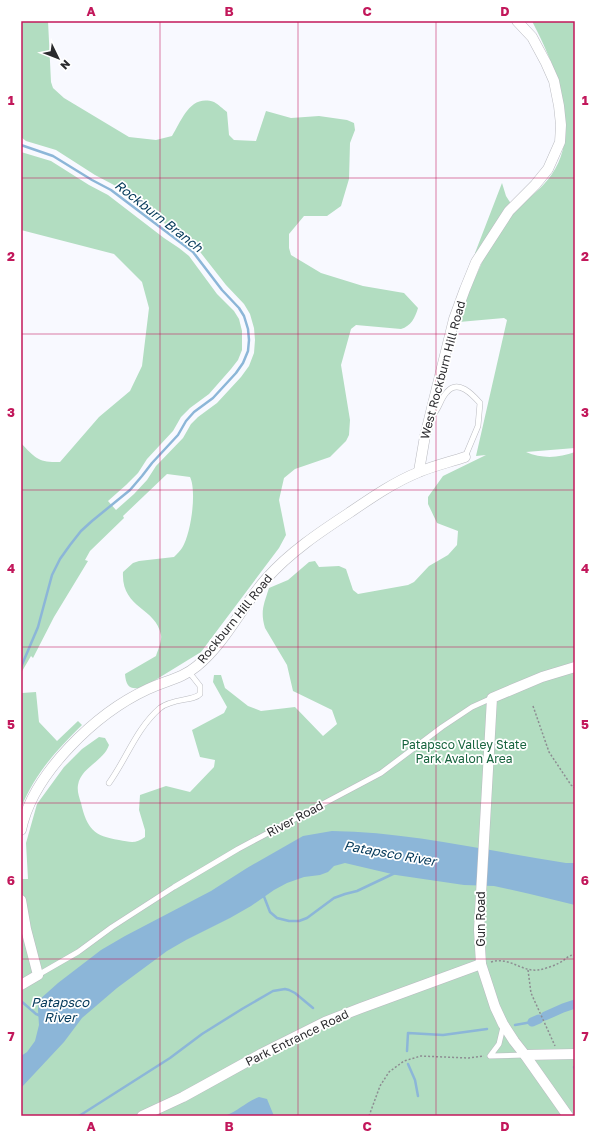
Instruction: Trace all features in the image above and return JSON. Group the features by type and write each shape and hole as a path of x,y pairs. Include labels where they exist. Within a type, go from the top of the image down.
{"street":[{"name":"West Rockburn Hill Road","path":"419,472 429,418 454,319 476,262 509,211 548,170 560,142 561,124 554,81 532,37 517,21"},
{"name":"Rockburn Hill Road","path":"21,830 31,799 42,781 58,760 98,720 148,689 170,681 189,672 197,666 212,650 252,596 283,562 322,531 394,484 419,472 465,457"},
{"name":"River Road","path":"492,698 542,677 575,667"},
{"name":"Gun Road","path":"492,698 480,895 479,930 481,964 495,1006 503,1024 568,1116"},
{"path":"21,900 26,928 38,975"},
{"name":"Park Entrance Road","path":"142,1116 183,1097 261,1054 325,1022 481,964"},
{"name":"River Road","path":"21,985 38,975"},
{"path":"526,1055 575,1054"}],"lane":[{"path":"429,418 437,410 446,392 452,387 458,386 470,392 480,403 478,426 465,457"},
{"path":"109,783 118,770 135,737 161,708 175,700 197,698 200,694 200,686 189,672"},
{"name":"River Road","path":"38,975 78,952 112,926 238,849 381,773 442,727 472,707 492,698"},
{"path":"490,1056 499,1044 503,1024"},
{"path":"490,1056 526,1055"}],"path":[{"path":"533,706 549,752 571,785 575,788"},
{"path":"481,964 498,960 514,963 528,970 539,970 559,963 567,956 575,955"},
{"path":"528,970 531,993 559,1055"},
{"path":"370,1116 380,1086 389,1072 404,1061 421,1056 469,1058 490,1056"}],"green space":[{"path":"21,21 48,21 51,82 53,88 64,98 129,137 156,140 172,136 188,110 199,102 206,101 214,102 227,112 229,135 234,140 256,141 266,111 291,118 319,116 347,120 354,123 355,130 350,143 349,179 341,206 327,216 304,216 289,234 289,248 291,255 321,273 363,286 404,293 418,308 412,321 401,329 356,325 351,329 341,365 350,420 349,435 346,441 330,457 295,469 284,478 279,500 286,535 279,548 201,652 144,687 139,688 133,688 128,685 125,674 156,656 161,635 158,626 153,619 127,594 123,572 133,563 139,561 174,557 182,548 188,533 192,512 193,492 190,477 167,474 123,516 124,518 90,551 85,560 88,561 54,617 33,658 31,656 21,673 21,443 34,456 42,460 47,462 60,462 99,417 130,391 142,366 149,308 142,282 114,254 21,230 21,152 51,161 108,195 179,248 189,256 217,294 234,311 239,319 242,331 242,350 238,360 209,394 190,408 181,417 173,431 147,459 138,473 108,501 116,510 147,480 156,466 183,438 191,424 217,403 241,377 249,366 254,353 254,328 250,314 244,304 226,285 197,248 114,185 95,175 56,150 26,141 21,137"},
{"name":"Patapsco Valley State Park Avalon Area","path":"532,21 575,21 575,448 526,452 538,456 550,457 563,456 575,452 575,1116 21,1116 21,879 28,879 26,843 37,804 64,767 82,749 99,737 105,738 109,745 106,751 83,773 78,785 78,794 83,812 93,830 103,836 130,842 136,842 142,839 145,837 145,830 139,810 140,795 166,786 190,792 214,767 215,760 200,757 192,730 224,713 227,707 213,682 214,675 221,675 225,688 248,706 261,711 295,707 323,736 337,724 332,710 293,691 287,665 265,628 263,608 269,588 288,580 309,562 315,561 319,567 339,566 346,569 353,590 358,594 408,585 414,582 429,566 448,555 457,545 458,531 437,523 428,504 428,497 443,476 486,455 476,456 507,320 504,318 459,322 469,291 484,258 475,253 502,183 506,196 515,210 540,188 552,174 561,156 565,137 565,117 562,96 549,57"},
{"path":"21,691 22,693 36,692 39,722 57,741 78,721 82,725 47,763 33,784 21,808"}],"water":[{"name":"Patapsco River","path":"332,831 361,832 420,838 566,863 575,863 575,905 494,886 464,885 396,875 345,863 334,866 328,872 320,875 304,877 287,883 230,918 167,951 117,988 82,1018 64,1042 21,1088 21,1056 27,1052 35,1041 39,1025 39,1000 58,983 101,950 211,891 247,868 303,836"},
{"path":"259,1097 267,1099 274,1116 225,1116 234,1112 250,1101"}],"waterway":[{"name":"Rockburn Branch","path":"21,145 53,156 111,190 193,252 222,290 239,308 244,316 248,329 249,340 248,351 243,363 236,373 213,398 194,412 186,421 178,435 130,490 81,531 60,559 52,575 38,627 21,667"},
{"path":"263,894 270,912 277,918 289,921 299,921 307,918 334,898 357,891 395,873"},
{"path":"79,1116 170,1058 202,1034 273,991 285,989 289,990 313,1008"},
{"path":"21,1001 36,1014 41,1016"},
{"path":"545,1016 575,1004"},
{"path":"532,1022 539,1019"},
{"path":"515,1025 532,1022"},
{"path":"407,1051 408,1033 443,1035 487,1029"},
{"path":"408,1064 415,1080 418,1096"}]}
